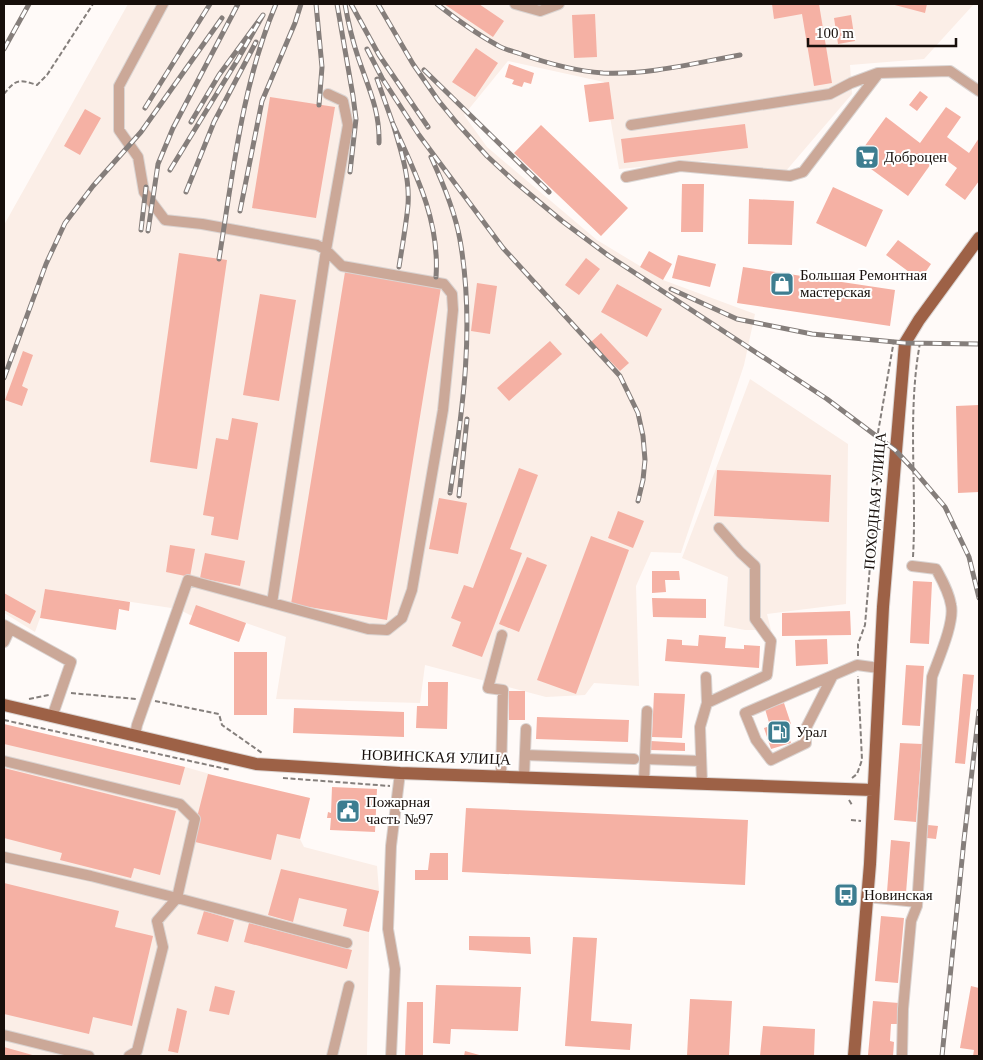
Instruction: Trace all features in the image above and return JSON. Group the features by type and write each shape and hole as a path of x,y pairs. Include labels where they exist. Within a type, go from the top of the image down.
{"main road":[{"name":"ПОХОДНАЯ УЛИЦА","path":"854,1056 867,897 879,668 905,343 919,320 979,238"},
{"name":"НОВИНСКАЯ УЛИЦА","path":"4,705 256,764 400,773 873,790"}],"street":[{"path":"135,735 188,580 368,629 387,630 402,618 412,590 443,410 453,310 452,294 444,284 342,266 326,250 317,245 202,224 165,220 144,192 138,157 119,130 119,86 163,4"},
{"path":"515,4 540,10 558,4"},
{"path":"630,124 830,94 851,83 878,73 950,72 979,91"},
{"path":"626,177 680,166 790,176 803,172 878,73"},
{"path":"272,603 326,250 348,124 343,101 328,94"},
{"path":"708,703 767,675 771,641 756,620 755,566 719,528"},
{"path":"902,1056 903,1009 911,921 917,902 932,677 946,642 952,607 944,583 936,569 912,566"},
{"path":"4,642 7,627 71,662 52,717"},
{"path":"501,776 502,690 488,688 502,635"},
{"path":"832,677 806,728 806,743 771,760 756,740 745,713 857,666 879,668"},
{"path":"702,783 700,727 708,703 706,677"},
{"path":"644,781 640,759 647,712"},
{"path":"524,777 526,729"},
{"path":"525,756 701,761"},
{"path":"4,761 180,804 195,819 177,898 157,921 163,946 137,1050 130,1056"},
{"path":"391,1056 395,969 388,920 391,846 400,773"},
{"path":"4,857 91,876 347,943"},
{"path":"867,897 917,902"},
{"path":"332,1056 349,986"},
{"path":"4,1035 89,1056"}],"path":[{"path":"4,94 13,83 22,80 37,85 47,75 93,4"},
{"path":"912,566 916,365 920,343"}],"shaded area":[{"path":"128,4 974,4 924,59 850,65 852,94 785,172 704,161 619,169 604,82 508,61 464,115 487,147 597,240 663,280 755,314 744,365 681,553 651,552 636,586 639,686 594,683 585,695 546,697 425,665 420,703 276,699 286,637 246,623 239,642 189,624 192,616 178,609 45,589 40,618 35,632 4,613 4,225"},
{"path":"750,379 848,444 846,604 767,614 771,630 745,630 724,626 728,577 682,558"},
{"path":"4,726 185,767 263,789 310,798 300,839 304,847 377,866 379,891 369,932 367,1056 4,1056"}],"building":[{"path":"444,4 479,4 504,21 493,37"},
{"path":"772,4 819,4 832,83 814,86 802,14 774,19"},
{"path":"891,4 927,4 925,13"},
{"path":"595,14 597,57 574,58 572,15"},
{"path":"851,15 855,41 838,44 834,18"},
{"path":"476,48 498,63 475,97 452,82"},
{"path":"509,64 534,73 531,84 524,82 522,87 512,84 514,80 505,77"},
{"path":"609,82 614,119 589,122 584,85"},
{"path":"920,91 928,97 917,111 909,105"},
{"path":"270,97 335,107 316,218 252,208"},
{"path":"946,107 961,117 947,137 969,153 979,138 979,181 965,200 945,185 957,168 938,154 908,196 856,158 886,117 920,143"},
{"path":"85,109 101,118 80,155 64,146"},
{"path":"745,124 748,148 624,163 621,139"},
{"path":"541,125 628,208 601,236 514,153"},
{"path":"682,184 704,184 703,232 681,232"},
{"path":"833,187 883,210 866,247 816,223"},
{"path":"749,199 794,201 792,245 748,244"},
{"path":"898,240 931,264 920,280 886,255"},
{"path":"649,251 672,264 663,280 640,267"},
{"path":"179,253 227,260 197,469 150,462"},
{"path":"678,255 716,264 710,287 672,278"},
{"path":"586,258 600,269 579,295 565,285"},
{"path":"743,267 895,290 890,326 737,303"},
{"path":"345,272 441,287 387,620 291,604"},
{"path":"477,283 497,286 490,334 471,331"},
{"path":"617,284 662,309 647,337 601,312"},
{"path":"260,294 296,300 279,401 243,395"},
{"path":"601,333 629,363 620,371 591,342"},
{"path":"550,341 562,354 509,401 497,388"},
{"path":"23,351 33,355 22,386 28,389 22,406 5,400"},
{"path":"979,405 979,492 958,493 956,406"},
{"path":"232,418 258,423 238,540 211,535 214,517 203,515 216,438 228,440"},
{"path":"519,468 538,475 510,549 522,553 482,657 452,646 461,622 451,618 464,585 473,588"},
{"path":"717,470 831,475 829,522 714,516"},
{"path":"439,498 467,503 458,554 429,549"},
{"path":"618,511 644,521 633,548 608,538"},
{"path":"591,536 629,550 576,694 537,680"},
{"path":"170,545 195,549 190,577 166,572"},
{"path":"205,553 245,561 240,586 200,578"},
{"path":"527,557 547,565 519,632 499,624"},
{"path":"652,571 679,571 680,580 665,580 666,592 652,593"},
{"path":"913,581 932,582 929,644 910,643"},
{"path":"45,589 130,602 129,611 119,609 116,630 40,618"},
{"path":"4,593 36,611 30,624 4,610"},
{"path":"652,598 706,599 706,618 653,617"},
{"path":"196,605 246,623 239,642 189,624"},
{"path":"850,611 851,635 782,636 782,613"},
{"path":"699,635 726,637 725,648 744,649 744,645 760,646 759,668 665,661 667,639 682,640 682,645 698,646"},
{"path":"827,639 828,664 796,666 795,640"},
{"path":"234,652 267,652 267,715 234,715"},
{"path":"906,665 924,666 920,726 902,725"},
{"path":"963,674 974,675 965,764 955,763"},
{"path":"428,682 448,682 447,729 416,728 417,706 428,706"},
{"path":"509,691 525,691 525,720 509,720"},
{"path":"654,693 685,694 682,738 652,737"},
{"path":"784,703 791,724 785,726 791,743 771,749 764,728 770,726 765,709"},
{"path":"294,708 404,712 404,737 293,733"},
{"path":"537,717 629,720 628,742 536,739"},
{"path":"4,724 185,767 180,785 4,744"},
{"path":"651,741 685,743 685,751 650,750"},
{"path":"900,743 922,744 916,822 894,820"},
{"path":"4,768 176,811 160,875 134,868 131,878 60,860 62,853 4,838"},
{"path":"208,774 310,798 300,839 277,834 271,860 191,841"},
{"path":"332,787 377,789 375,832 330,830 331,818 327,818 328,812 331,813"},
{"path":"466,808 748,820 745,885 462,872"},
{"path":"928,825 938,826 936,839 927,838"},
{"path":"891,840 910,842 906,893 887,892"},
{"path":"430,853 448,853 448,880 415,880 415,870 428,870"},
{"path":"281,869 379,891 369,932 343,926 347,909 299,898 293,922 268,915"},
{"path":"4,883 119,911 115,927 153,936 132,1026 93,1017 89,1034 4,1014"},
{"path":"204,911 234,920 228,942 197,934"},
{"path":"881,916 904,918 898,983 875,981"},
{"path":"249,923 352,950 347,969 244,942"},
{"path":"469,936 530,937 531,954 469,950"},
{"path":"573,937 597,938 591,1021 632,1024 630,1050 565,1046"},
{"path":"436,985 521,987 518,1031 451,1029 450,1044 433,1043"},
{"path":"215,986 235,991 229,1015 209,1011"},
{"path":"971,986 979,988 979,1056 973,1056 974,1050 960,1048"},
{"path":"690,999 732,1001 729,1056 687,1056"},
{"path":"873,1001 899,1003 897,1024 891,1024 890,1041 894,1042 893,1056 868,1055"},
{"path":"407,1002 423,1002 423,1056 405,1056"},
{"path":"177,1008 187,1011 178,1053 168,1051"},
{"path":"763,1026 815,1029 814,1056 760,1056"},
{"path":"4,1047 36,1056 4,1056"},
{"path":"465,1051 483,1056 464,1056"}],"railway":[{"path":"4,49 29,4"},
{"path":"145,108 210,4"},
{"path":"148,231 158,164 173,128 238,4"},
{"path":"219,259 234,162 247,97 264,34 276,4"},
{"path":"240,211 262,101 295,23 301,4"},
{"path":"316,4 322,67 319,105"},
{"path":"337,4 356,119 350,172"},
{"path":"345,4 354,44 378,120 379,143"},
{"path":"351,4 379,55 428,127"},
{"path":"378,4 413,64 438,100 487,156 514,181 562,221 609,256 827,399 895,450 945,507 969,557 979,598"},
{"path":"437,4 473,31 502,48 550,63 581,70 603,73 637,72 672,68 740,55"},
{"path":"170,170 263,15 219,75 191,122"},
{"path":"4,378 46,264 65,223 93,186 141,132 222,18"},
{"path":"186,192 214,122 256,42"},
{"path":"367,49 382,78 419,135 503,248 620,376 638,413 643,436 645,460 638,501"},
{"path":"424,70 549,192"},
{"path":"377,79 393,124"},
{"path":"399,267 408,205 408,185 393,124 425,198 434,236 436,277"},
{"path":"431,157 448,197 458,229 467,304 466,367 450,493"},
{"path":"141,230 146,187"},
{"path":"671,289 737,319 812,334 905,343 979,344"},
{"path":"459,496 467,419"},
{"path":"942,1056 979,711"}],"place":[{"name":"Доброцен","path":"867,157"},
{"name":"Большая Ремонтная мастерская","path":"782,284"},
{"name":"Урал","path":"779,732"},
{"name":"Пожарная часть №97","path":"348,811"},
{"name":"Новинская","path":"846,895"}]}
